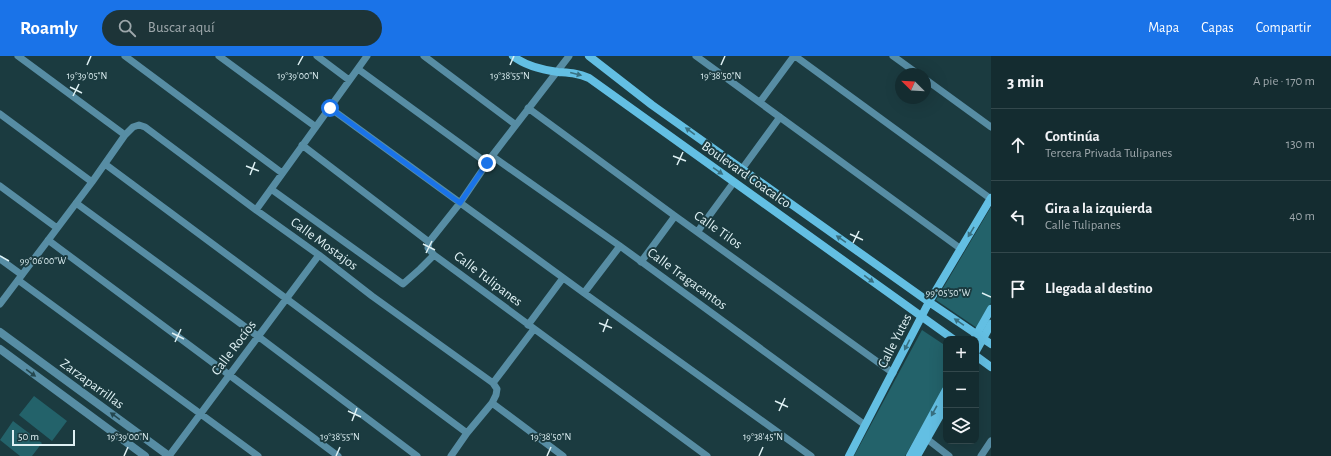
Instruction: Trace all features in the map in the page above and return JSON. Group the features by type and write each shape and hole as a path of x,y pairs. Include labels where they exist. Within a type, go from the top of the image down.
{"main road":[{"name":"Boulevard Coacalco","path":"513,56 534,66 557,72 579,74 589,78 949,336"},
{"name":"Boulevard Coacalco","path":"589,56 652,104 976,336"},
{"name":"Calle Yutes","path":"849,456 929,302 991,199"},
{"path":"979,338 991,309"},
{"path":"979,338 991,324"},
{"name":"Boulevard Coacalco","path":"979,338 991,344"},
{"path":"979,358 991,367"},
{"path":"917,456 943,397"},
{"path":"910,456 944,408"}],"street":[{"path":"0,304 92,182 125,135 18,56"},
{"path":"125,56 133,58 282,173"},
{"path":"220,56 316,127"},
{"path":"317,56 349,80"},
{"path":"256,210 367,56"},
{"path":"424,56 516,124"},
{"path":"302,145 429,242 460,203 492,156 568,56"},
{"path":"696,56 961,249"},
{"path":"760,102 795,56 991,199"},
{"path":"893,56 910,68"},
{"path":"358,69 487,163"},
{"path":"931,83 991,127"},
{"path":"330,108 811,456"},
{"name":"Calle Tilos","path":"528,108 893,373"},
{"path":"0,114 92,182"},
{"path":"742,169 780,117"},
{"name":"Calle Mostajos","path":"125,135 134,127 139,125 145,127 493,384"},
{"name":"Calle Tragacantos","path":"492,156 620,246 865,425"},
{"path":"105,164 468,433"},
{"path":"698,231 734,182"},
{"path":"0,186 57,228"},
{"path":"271,188 403,284 420,270 434,255"},
{"path":"76,203 417,456"},
{"path":"641,262 675,216"},
{"path":"48,240 338,456"},
{"name":"Calle Tulipanes","path":"429,242 428,248 434,255 707,456"},
{"path":"584,293 620,246"},
{"name":"Calle Rocíos","path":"169,456 319,255"},
{"path":"0,259 20,277 258,456"},
{"path":"455,455 468,433 496,396 497,389 493,384 563,278"},
{"name":"Zarzaparrillas","path":"0,332 169,456"},
{"name":"Zarzaparrillas","path":"0,349 141,455"},
{"path":"492,403 563,456"},
{"path":"925,436 949,456"},
{"path":"981,456 990,444"}],"shaded area":[{"path":"991,207 991,303 977,328 936,300"},
{"path":"922,330 943,344 943,389 905,456 854,456"},
{"path":"34,396 67,421 52,441 19,415"},
{"path":"13,421 42,443 32,456 20,456 0,440"}],"route":[{"path":"330,108 460,203 487,163"}]}
